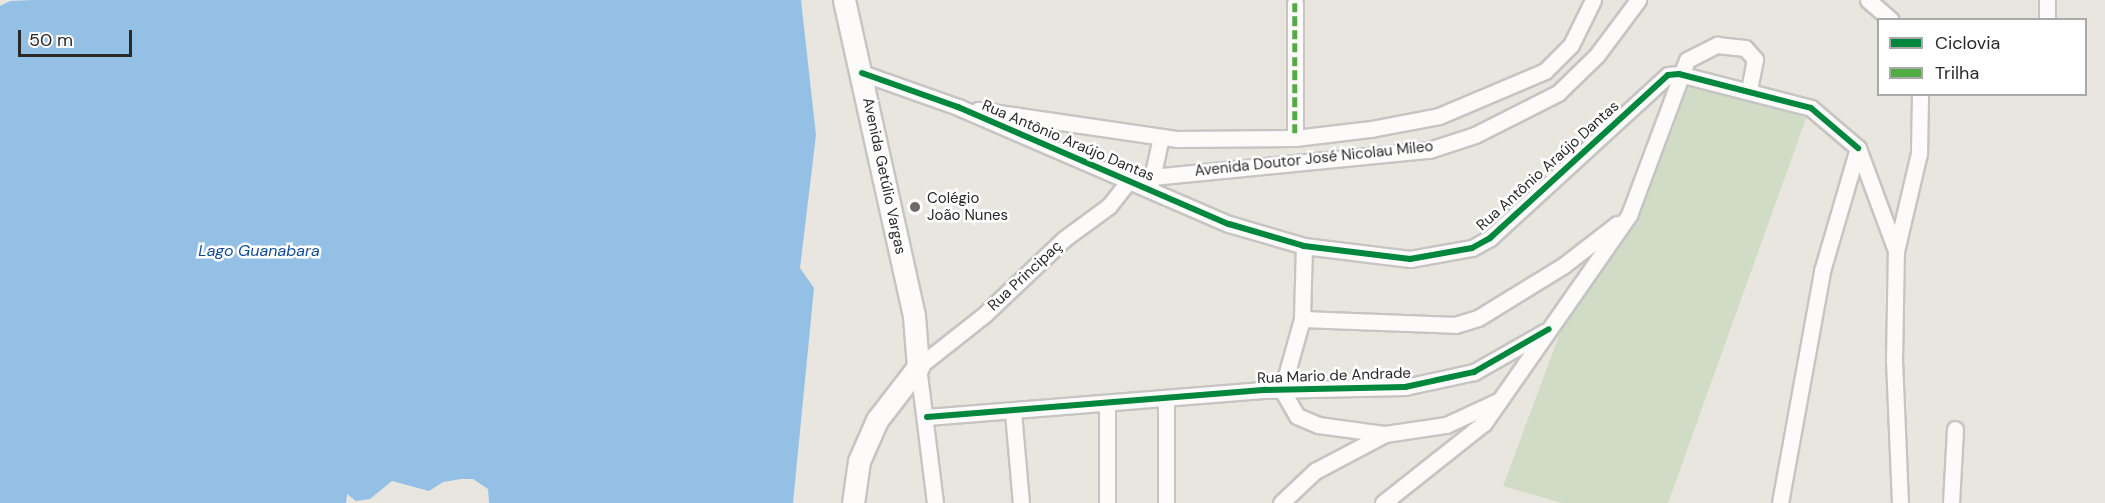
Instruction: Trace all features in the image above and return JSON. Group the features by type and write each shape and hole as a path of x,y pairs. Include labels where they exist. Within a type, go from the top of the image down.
{"main road":[{"name":"Avenida Getúlio Vargas","path":"844,0 914,316 918,367 877,420"},
{"name":"Avenida Getúlio Vargas","path":"853,503 860,461 899,371 914,316"}],"street":[{"path":"958,106 1161,137 1295,138 1439,116 1495,95 1545,71 1561,58 1584,24 1593,0"},
{"name":"Avenida Doutor José Nicolau Mileo","path":"1151,183 1429,150 1475,135 1558,93 1597,55 1638,0"},
{"path":"1868,0 1889,18"},
{"path":"2047,0 2047,18"},
{"path":"1295,3 1295,138"},
{"name":"Rua Antônio Araújo Dantas","path":"862,73 958,106 1128,182 1151,183 1229,224 1304,246 1410,259 1472,248 1490,238 1664,76 1679,74 1687,60 1698,51 1717,45 1736,45 1750,51 1755,59 1749,90"},
{"path":"1383,503 1474,434 1501,400 1629,215 1679,74 1749,90 1810,108 1858,148 1896,252"},
{"path":"1900,503 1894,360 1896,252 1919,153 1920,96"},
{"path":"1151,183 1161,137"},
{"path":"1780,503 1822,271 1858,148"},
{"name":"Rua Principaç","path":"918,367 985,314 1064,239 1109,206 1128,182"},
{"path":"1302,319 1434,326 1478,318 1564,265 1629,215"},
{"path":"1304,246 1302,319 1282,390 1290,409 1307,421 1385,434 1446,425 1501,400"},
{"name":"Rua Mario de Andrade","path":"927,417 1282,390 1405,387 1442,381 1496,362 1549,328"},
{"path":"918,367 927,417 935,503"},
{"path":"1166,400 1166,503"},
{"path":"1107,404 1107,503"},
{"path":"1013,412 1021,503"},
{"path":"1951,503 1955,429"},
{"path":"1281,503 1315,471 1385,434"}],"green space":[{"path":"1681,77 1809,110 1668,503 1562,503 1503,486 1566,317 1631,225"}],"water":[{"name":"Lago Guanabara","path":"801,0 816,135 800,268 814,288 793,503 489,503 488,489 473,479 461,479 443,482 429,491 392,481 370,499 356,501 347,494 346,503 0,503 0,6 10,1"}],"marked path":[{"path":"1295,3 1295,138"}],"cycle path":[{"path":"862,73 958,107 1229,224 1304,246 1410,259 1472,248 1490,238 1668,75 1679,74 1811,108 1858,148"},
{"path":"927,417 1266,390 1405,387 1474,372 1549,329"}],"place":[{"name":"Colégio João Nunes","path":"915,207"}]}
